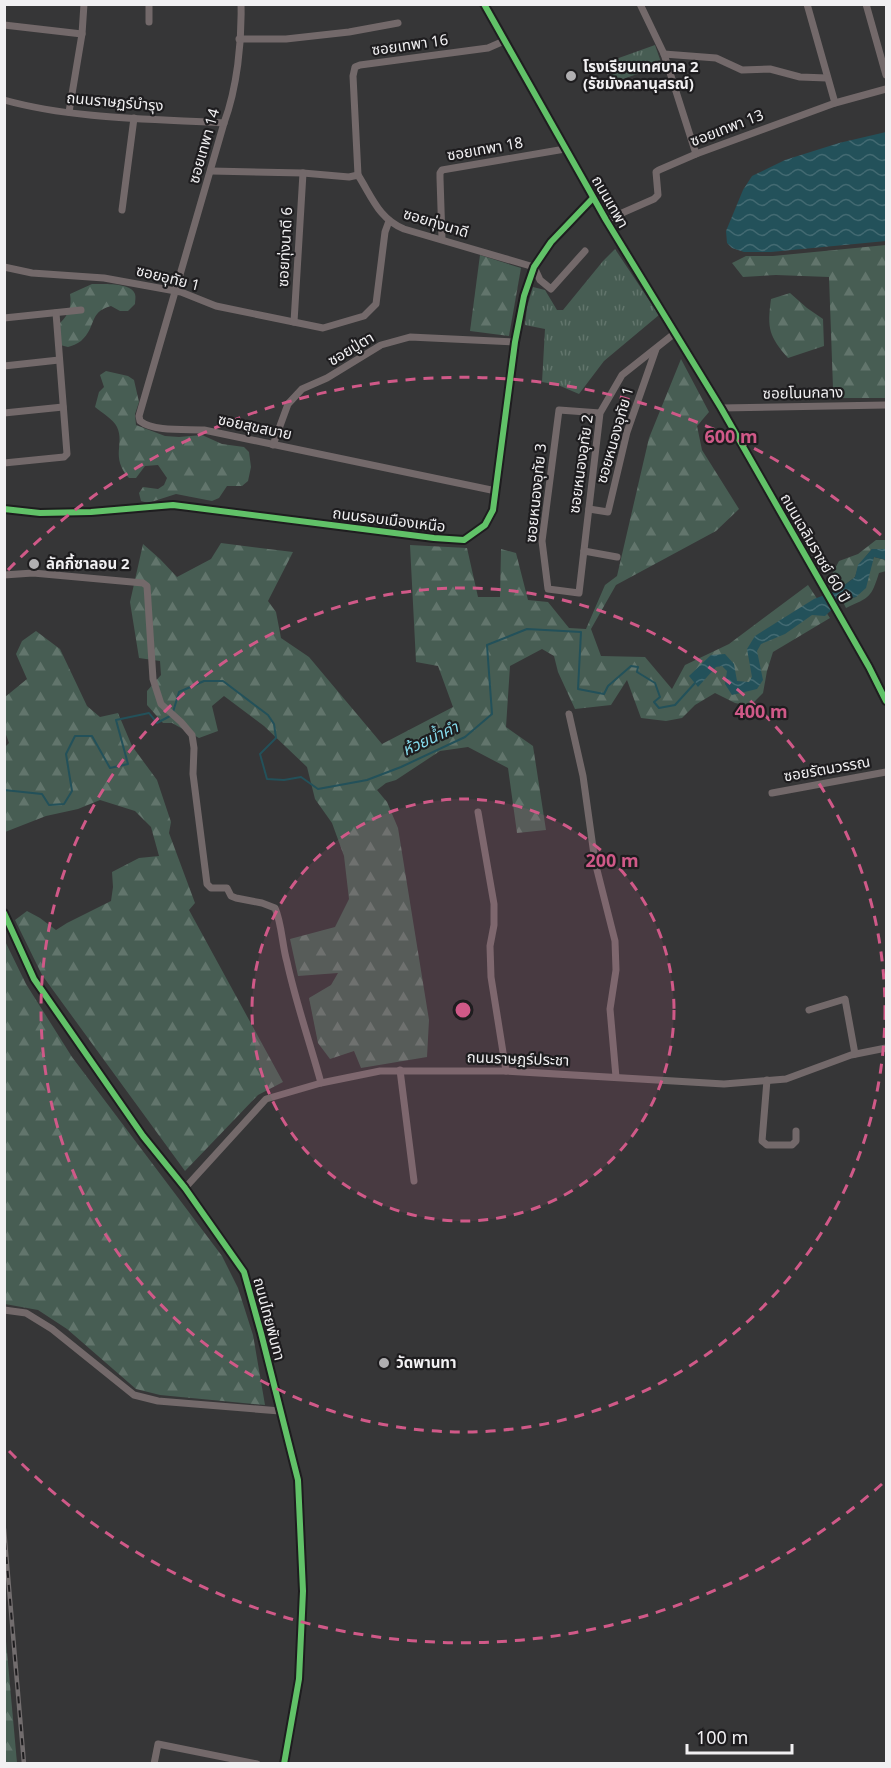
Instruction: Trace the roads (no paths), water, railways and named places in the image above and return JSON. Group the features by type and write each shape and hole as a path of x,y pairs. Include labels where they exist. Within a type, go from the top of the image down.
{"street":[{"path":"69,112 82,34 84,4"},
{"path":"149,4 149,22"},
{"name":"ซอยเทพา 14","path":"176,291 234,90 241,4"},
{"name":"ถนนเทพา","path":"484,4 593,198 721,408"},
{"path":"640,4 664,54 696,154"},
{"path":"807,4 826,78 835,103"},
{"path":"866,4 886,75"},
{"path":"239,39 286,39 350,32 398,23"},
{"path":"4,25 82,34"},
{"name":"ซอยเทพา 16","path":"358,175 353,76 355,67 488,48 504,41"},
{"path":"664,54 716,58 742,70 770,69 800,77 826,78"},
{"name":"ซอยเทพา 13","path":"606,220 654,199 658,195 656,172 659,170 835,103 886,89"},
{"name":"ถนนราษฏร์บำรุง","path":"4,100 30,107 69,112 224,123"},
{"path":"122,210 134,117"},
{"name":"ซอยเทพา 18","path":"442,239 440,173 442,171 565,149"},
{"path":"210,171 303,173 349,177 358,175"},
{"name":"ซอยทุ่งนาดี 6","path":"294,322 303,173"},
{"name":"ซอยทุ่งนาดี","path":"358,175 382,215 404,229 534,267"},
{"name":"ถนนรอบเมืองเหนือ","path":"4,509 40,513 91,512 173,505 464,540 485,525 493,510 515,342 524,296 534,267 551,242 593,198"},
{"name":"ซอยอุทัย 1","path":"4,267 32,273 104,278 176,291 216,306 322,328 364,316 376,304 385,232 389,221"},
{"path":"534,267 540,280 551,290 585,251"},
{"name":"ซอยสุขสบาย","path":"176,291 139,416 143,424 165,428 204,430 496,490"},
{"path":"4,318 81,310"},
{"path":"4,463 64,457 67,454 56,313"},
{"name":"ซอยหนองอุทัย 2","path":"579,592 600,413 622,375 675,333"},
{"name":"ซอยปู่ตา","path":"273,445 288,404 302,389 327,378 381,345 410,337 515,342"},
{"name":"ซอยหนองอุทัย 1","path":"589,509 608,512 627,432 657,348"},
{"path":"4,366 59,360"},
{"name":"ซอยโนนกลาง","path":"721,408 886,405"},
{"path":"4,413 63,407"},
{"name":"ถนนเฉลิมราชย์ 60 ปี","path":"721,408 886,701"},
{"name":"ซอยหนองอุทัย 3","path":"579,592 548,589 542,541 559,410 600,413"},
{"path":"584,550 617,557"},
{"path":"4,575 33,573 143,583 147,586 153,679 161,704 192,735 193,774 207,884 212,888 227,888 231,896 236,898 275,908 279,917 287,963 321,1083"},
{"path":"569,714 583,776 595,862 615,940 616,970 610,1009 616,1077"},
{"name":"ซอยรัตนวรรณ","path":"772,793 886,772"},
{"path":"478,812 494,904 494,925 490,946 491,977 506,1071"},
{"name":"ถนนไทยพันทา","path":"4,913 34,980 143,1136 185,1188 244,1272 298,1480 303,1591 299,1678 284,1764"},
{"path":"809,1010 845,999 855,1054"},
{"name":"ถนนราษฎร์ประชา","path":"185,1188 266,1099 321,1083 380,1071 506,1071 724,1084 786,1079 855,1054 886,1048"},
{"path":"400,1070 414,1181"},
{"path":"767,1080 762,1141 767,1145 792,1145 796,1131"},
{"path":"4,1310 26,1313 52,1329 134,1395 158,1401 280,1411"},
{"path":"154,1764 158,1744 257,1764"}],"water":[{"path":"886,132 886,241 771,252 744,252 732,248 727,243 726,231 743,190 752,176 785,160 839,143"},
{"path":"872,549 886,549 886,560 874,557 866,588 856,597 842,600 825,616 812,615 785,634 761,644 757,651 763,680 757,689 732,695 725,684 727,671 722,666 716,667 698,687 689,676 711,655 725,654 734,664 737,681 749,682 752,677 747,649 755,636 814,599 838,590 855,577 858,565"}],"waterway":[{"name":"ห้วยน้ำคำ","path":"173,712 179,692 204,681 223,681 268,715 274,724 276,738 260,754 267,779 284,780 301,777 318,789 367,780 465,737 492,714 487,645 527,629 581,632 578,689 604,694 608,686 631,666 638,667 637,672 655,683 660,697 654,702 659,708 675,705 695,683"},
{"name":"ห้วยน้ำคำ","path":"4,790 42,794 49,805 64,804 72,791 66,754 75,736 92,736 110,768 128,764 116,720 149,713 157,723 170,716"}],"railway":[{"path":"4,1529 24,1764"}],"place":[{"name":"โรงเรียนเทศบาล 2 (รัชมังคลานุสรณ์)","path":"571,76"},
{"name":"ลัคกี้ซาลอน 2","path":"34,564"},
{"name":"วัดพานทา","path":"384,1363"}]}
